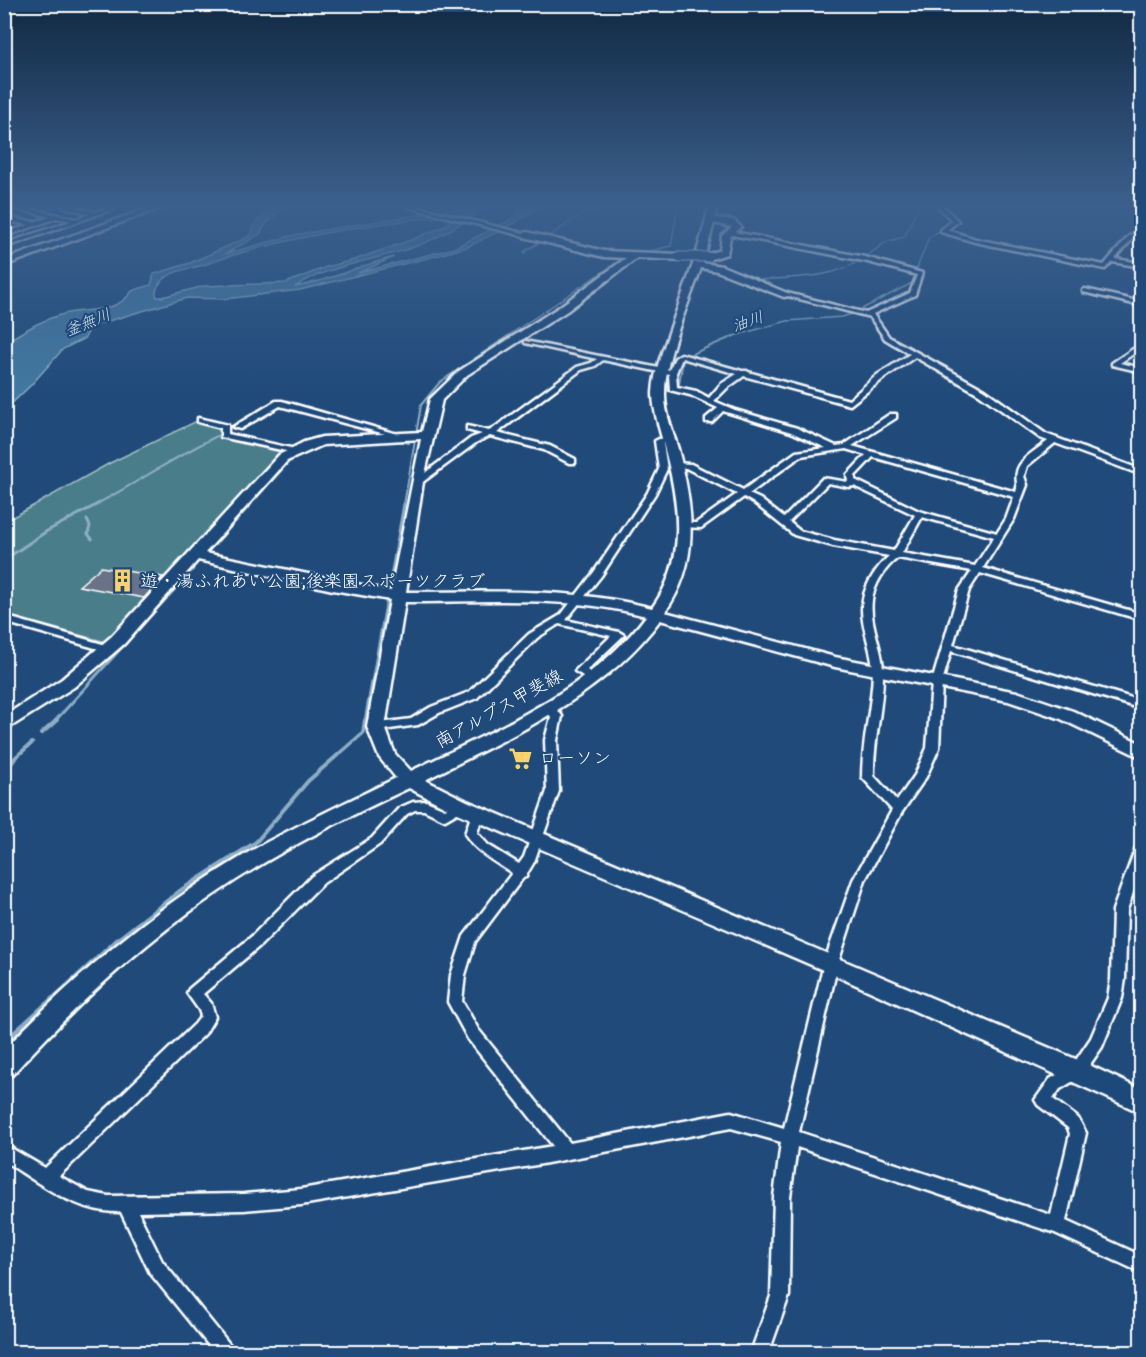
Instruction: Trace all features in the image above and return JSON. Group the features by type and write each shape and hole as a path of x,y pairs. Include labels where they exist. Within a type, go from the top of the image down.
{"street":[{"path":"616,269 563,309 463,373 444,389 432,407 417,482 376,727 382,749 391,764 409,780 460,806 831,963 1142,1102"},
{"name":"南アルプス甲斐線","path":"4,1066 73,997 170,915 228,875 278,845 409,780 548,706 592,677 622,652 657,613 677,576 684,550 686,525 686,513 660,408 667,373 699,269"},
{"path":"722,269 787,295 872,316 887,338 981,392 1053,441 1085,450 1142,473"},
{"path":"866,315 913,294 920,274 904,269"},
{"path":"1084,291 1142,304"},
{"path":"527,342 667,373"},
{"path":"1142,345 1114,364 1142,370"},
{"path":"667,373 681,356 746,372 850,403 880,377 914,354"},
{"path":"417,482 474,440 492,433 579,368 600,360"},
{"path":"711,400 724,386 746,372"},
{"path":"667,373 673,388 711,400 732,412 795,429 835,449"},
{"path":"237,427 279,403 400,436"},
{"path":"709,420 723,407"},
{"path":"686,525 698,526 799,454 846,447 893,416"},
{"path":"201,420 227,429 224,435 295,451"},
{"path":"470,428 547,448 572,461"},
{"path":"4,725 68,683 109,649 272,469 295,451 322,441 427,435"},
{"path":"376,727 414,722 435,710 473,695 533,636 557,621 578,599 651,494 663,469 659,441 669,440"},
{"path":"760,1353 780,1296 782,1197 790,1137 831,963 859,880 898,808 920,777 933,748 937,682 964,590 975,569 1010,519 1023,485 1020,476 1023,465 1053,441"},
{"path":"846,447 1018,495"},
{"path":"872,454 851,475 850,478 854,483 920,514 999,536"},
{"path":"675,465 688,466 744,494 769,508 783,523 797,533 896,555 975,569 1142,617"},
{"path":"783,523 807,502 813,492 826,480 849,485 854,483"},
{"path":"898,808 868,777 868,746 878,671 867,603 879,576 891,557 896,555 920,514"},
{"path":"195,555 333,586 397,597 578,599 657,613 835,662 981,689 1038,705 1088,724 1142,752"},
{"path":"4,619 109,649"},
{"path":"557,621 619,635 580,670 592,677"},
{"path":"948,647 1142,705"},
{"path":"548,706 557,716 551,740 554,791 530,859 522,873 469,940 458,975 455,1002 474,1034 567,1151"},
{"path":"46,1178 200,1029 208,1017 206,1007 194,993 256,941 317,880 376,841 403,811 412,806 426,805 445,815 460,806"},
{"path":"477,813 471,834 484,848 522,873"},
{"path":"1056,1224 1078,1133 1073,1123 1043,1100 1055,1084 1077,1071 1097,1042 1114,998 1119,970 1120,910 1142,847"},
{"path":"4,1152 86,1200 126,1204 244,1202 301,1197 731,1120 1056,1224 1142,1265"},
{"path":"126,1204 156,1267 225,1353"}],"green space":[{"path":"197,421 223,429 220,433 285,451 106,642 5,615 4,522 110,463"}],"water":[{"name":"釜無川","path":"169,269 184,269 172,274 160,283 156,294 157,297 162,297 204,286 286,283 320,269 336,269 295,287 354,269 366,269 358,273 382,269 300,290 224,299 187,298 91,326 85,338 63,349 5,410 5,342 52,317 118,304 132,291 151,285 154,274"}],"building":[{"name":"遊・湯ふれあい公園;後楽園スポーツクラブ","path":"101,567 163,577 144,598 79,586"}],"waterway":[{"path":"506,337 606,269"},
{"path":"757,280 798,278 842,269"},
{"name":"油川","path":"858,311 912,283 917,274"},
{"name":"油川","path":"730,337 787,321 842,317 855,313"},
{"path":"404,505 421,405 440,382 508,336"},
{"name":"油川","path":"687,356 734,336"},
{"name":"油川","path":"679,384 683,360"},
{"path":"95,505 219,435"},
{"path":"392,440 409,443"},
{"path":"318,447 335,444"},
{"path":"250,505 289,462 298,456"},
{"path":"4,560 47,531 98,504"},
{"path":"213,546 251,504"},
{"path":"365,721 404,504"},
{"path":"87,520 90,526 88,534 92,539"},
{"path":"55,721 193,569"},
{"path":"41,734 57,720"},
{"path":"51,1000 119,938 181,890 256,842 308,781 363,733 365,720"},
{"path":"4,773 16,757 32,743"},
{"path":"4,1042 53,998"}],"place":[{"name":"遊・湯ふれあい公園;後楽園スポーツクラブ","path":"122,581"},
{"name":"ローソン","path":"521,758"}]}
